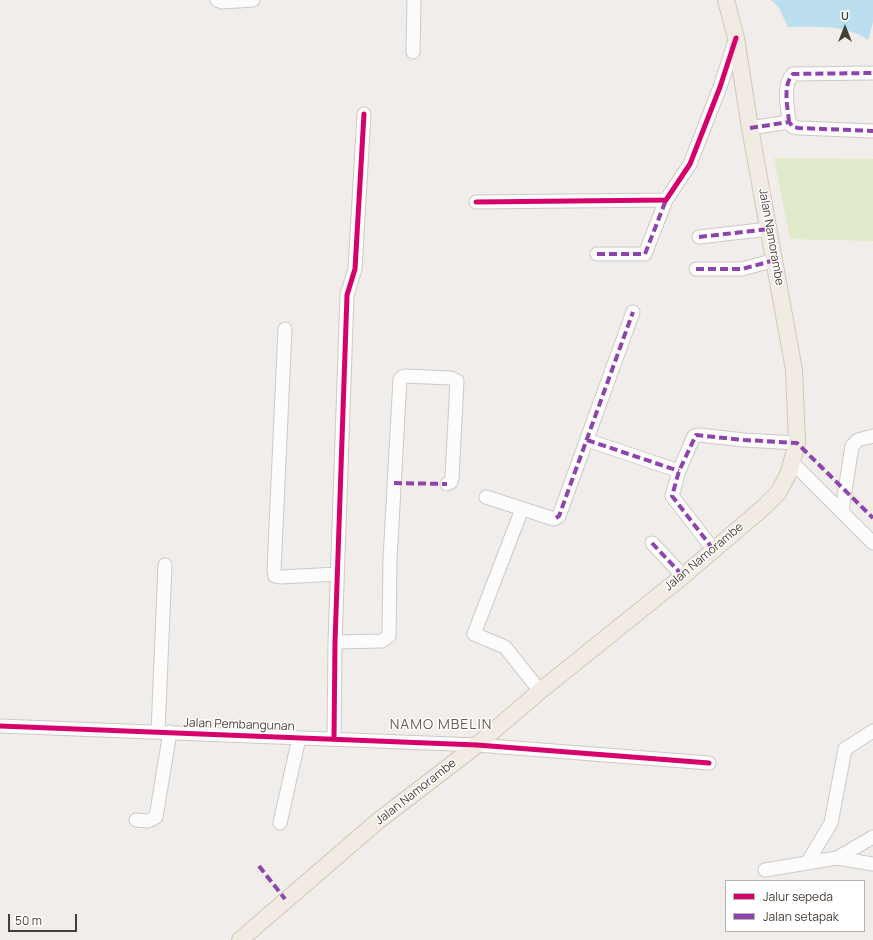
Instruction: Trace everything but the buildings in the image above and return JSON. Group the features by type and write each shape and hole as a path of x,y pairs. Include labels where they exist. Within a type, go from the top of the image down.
{"main road":[{"name":"Jalan Namorambe","path":"240,940 378,821 477,745 540,691 683,576 778,493 789,472 797,443 794,370 750,128 736,38 726,0"}],"street":[{"path":"217,0 222,2 253,0"},
{"path":"413,52 414,0"},
{"path":"597,254 645,254 666,200 690,164 720,87 736,38"},
{"path":"872,73 792,74 789,78 787,86 789,122 792,127 873,131"},
{"path":"334,739 335,642 346,295 355,269 364,114"},
{"path":"750,128 789,122"},
{"path":"476,202 666,200"},
{"path":"699,237 769,229"},
{"path":"696,269 742,269 775,260"},
{"path":"486,497 554,519 558,516 633,312"},
{"path":"285,329 274,570 275,576 337,574"},
{"path":"335,642 382,642 389,636 394,483 400,379 404,376 451,378 457,381 452,478 451,482 447,484"},
{"path":"713,549 673,499 672,492 679,471 696,435 797,443"},
{"path":"842,510 852,446 858,440 873,436"},
{"path":"586,440 679,471"},
{"path":"792,462 842,510 873,543"},
{"path":"522,508 474,634 505,647 540,691"},
{"path":"652,543 683,576"},
{"path":"136,820 148,822 156,817 164,732 165,565"},
{"name":"Jalan Pembangunan","path":"0,726 477,745 709,763"},
{"path":"807,863 831,823 845,749 873,731"},
{"path":"280,823 299,738"},
{"path":"837,858 873,837"},
{"path":"765,870 837,858 873,864"}],"green space":[{"path":"774,158 873,159 873,241 790,239"}],"water":[{"path":"771,0 873,0 873,22 868,40 849,31 840,29 788,27 779,8"}],"marked path":[{"path":"789,122 787,90 793,74 872,73"},
{"path":"750,128 789,122 793,127 799,128 873,131"},
{"path":"597,254 645,254 666,200"},
{"path":"699,237 769,229"},
{"path":"696,269 742,269 775,260"},
{"path":"556,518 559,516 633,312"},
{"path":"713,549 672,496 679,471 696,435 797,443 873,518"},
{"path":"587,440 679,471"},
{"path":"394,483 447,484"},
{"path":"652,543 683,576"},
{"path":"259,866 285,899"}],"cycle path":[{"path":"476,202 666,200 690,164 720,87 736,38"},
{"path":"334,739 335,642 347,295 355,269 364,114"},
{"path":"0,726 477,745 709,763"}],"district":[{"name":"NAMO MBELIN","path":"441,725"}]}
